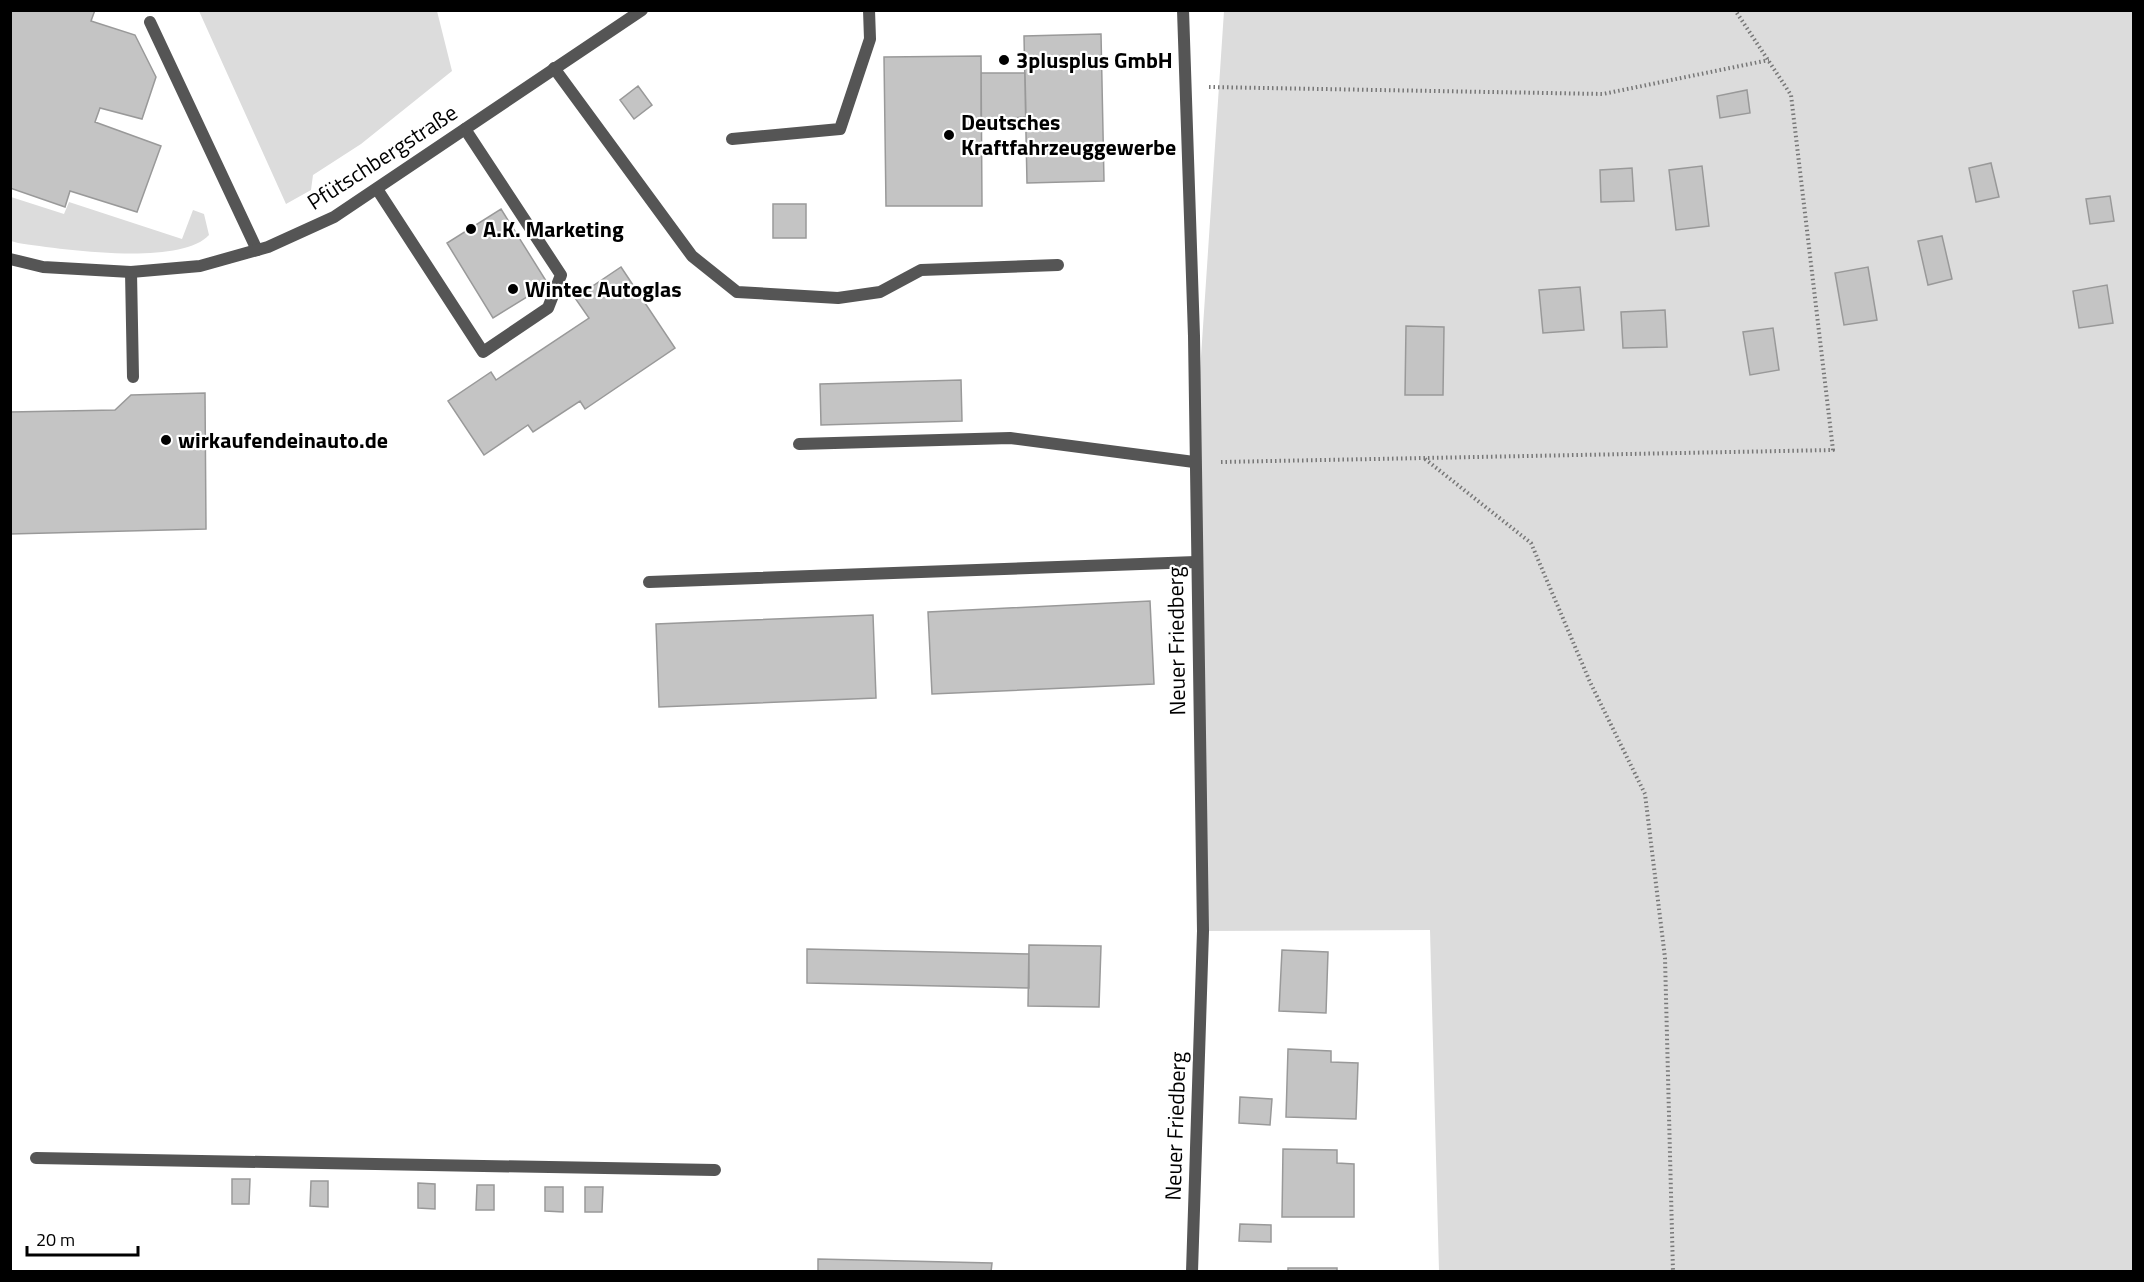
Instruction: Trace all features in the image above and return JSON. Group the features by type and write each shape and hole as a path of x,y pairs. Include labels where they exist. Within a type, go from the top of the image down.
{"street":[{"name":"Pfütschbergstraße","path":"10,259 43,267 130,272 200,266 257,250 334,217 642,10"},
{"path":"732,139 840,129 870,39 869,10"},
{"name":"Neuer Friedberg","path":"1183,10 1194,336 1194,462 1203,931 1192,1272"},
{"path":"150,22 257,250"},
{"path":"554,68 692,256 737,292 838,298 880,292 921,270 1058,265"},
{"path":"377,189 483,352 548,308 561,276 465,129"},
{"path":"130,272 133,376"},
{"path":"799,444 1010,438 1194,462"},
{"path":"649,582 1196,562"},
{"path":"36,1158 715,1170"}],"path":[{"path":"1194,462 1833,450 1791,95 1735,10"},
{"path":"1184,88 1404,89 1603,94 1769,60"},
{"path":"1424,458 1531,543 1590,682 1645,794 1665,958 1673,1272"}],"shaded area":[{"path":"199,11 437,11 452,71 361,144 313,175 311,190 286,204"},
{"path":"1224,11 2133,11 2133,1271 1439,1271 1430,930 1203,931 1194,462"},
{"path":"11,197 64,214 69,202 182,239 193,210 204,214 209,235 194,245 173,251 147,253 89,252 18,243 11,241"}],"building":[{"path":"10,10 95,10 91,21 135,35 156,77 142,119 100,108 95,122 161,146 137,212 70,191 65,207 10,188"},
{"path":"1101,34 1104,181 1027,183 1024,36"},
{"path":"981,56 982,206 886,206 884,57"},
{"path":"981,73 1025,73 1026,117 981,120"},
{"path":"638,86 652,105 634,119 620,100"},
{"path":"1747,90 1750,113 1720,118 1717,96"},
{"path":"1991,163 1999,197 1976,202 1969,168"},
{"path":"1702,166 1709,226 1676,230 1669,170"},
{"path":"1632,168 1634,201 1601,202 1600,170"},
{"path":"2110,196 2114,221 2090,224 2086,199"},
{"path":"773,204 806,204 806,238 773,238"},
{"path":"501,209 548,284 493,318 447,243"},
{"path":"1942,236 1952,279 1928,285 1918,241"},
{"path":"621,267 675,348 585,409 580,401 533,432 528,425 484,455 448,401 491,372 496,380 589,318 575,298"},
{"path":"1868,267 1877,320 1844,325 1835,273"},
{"path":"2107,285 2113,323 2079,328 2073,291"},
{"path":"1580,287 1584,330 1543,333 1539,290"},
{"path":"1665,310 1667,347 1623,348 1621,312"},
{"path":"1406,326 1444,327 1443,395 1405,395"},
{"path":"1773,328 1779,370 1750,375 1743,332"},
{"path":"961,380 962,421 821,425 820,384"},
{"path":"205,393 206,529 10,534 10,412 115,410 131,395"},
{"path":"1150,601 1154,684 932,694 928,612"},
{"path":"873,615 876,698 659,707 656,624"},
{"path":"1029,945 1101,946 1099,1007 1028,1006"},
{"path":"807,949 1029,954 1029,988 807,983"},
{"path":"1282,950 1328,952 1326,1013 1279,1011"},
{"path":"1288,1049 1331,1051 1331,1062 1358,1063 1356,1119 1286,1117"},
{"path":"1240,1097 1272,1099 1270,1125 1239,1123"},
{"path":"1283,1149 1337,1150 1337,1163 1354,1164 1354,1217 1282,1217"},
{"path":"232,1179 250,1179 249,1204 232,1204"},
{"path":"311,1181 328,1181 328,1207 310,1206"},
{"path":"418,1183 435,1184 435,1209 418,1208"},
{"path":"477,1185 494,1185 494,1210 476,1210"},
{"path":"545,1187 563,1187 563,1212 545,1211"},
{"path":"585,1187 603,1187 602,1212 585,1212"},
{"path":"1240,1224 1271,1225 1271,1242 1239,1241"},
{"path":"818,1259 992,1263 991,1272 818,1272"},
{"path":"1288,1268 1337,1268 1337,1272 1288,1272"}],"place":[{"name":"3plusplus GmbH","path":"1004,60"},
{"name":"Deutsches Kraftfahrzeuggewerbe","path":"949,135"},
{"name":"A.K. Marketing","path":"471,229"},
{"name":"Wintec Autoglas","path":"513,289"},
{"name":"wirkaufendeinauto.de","path":"166,440"}]}
